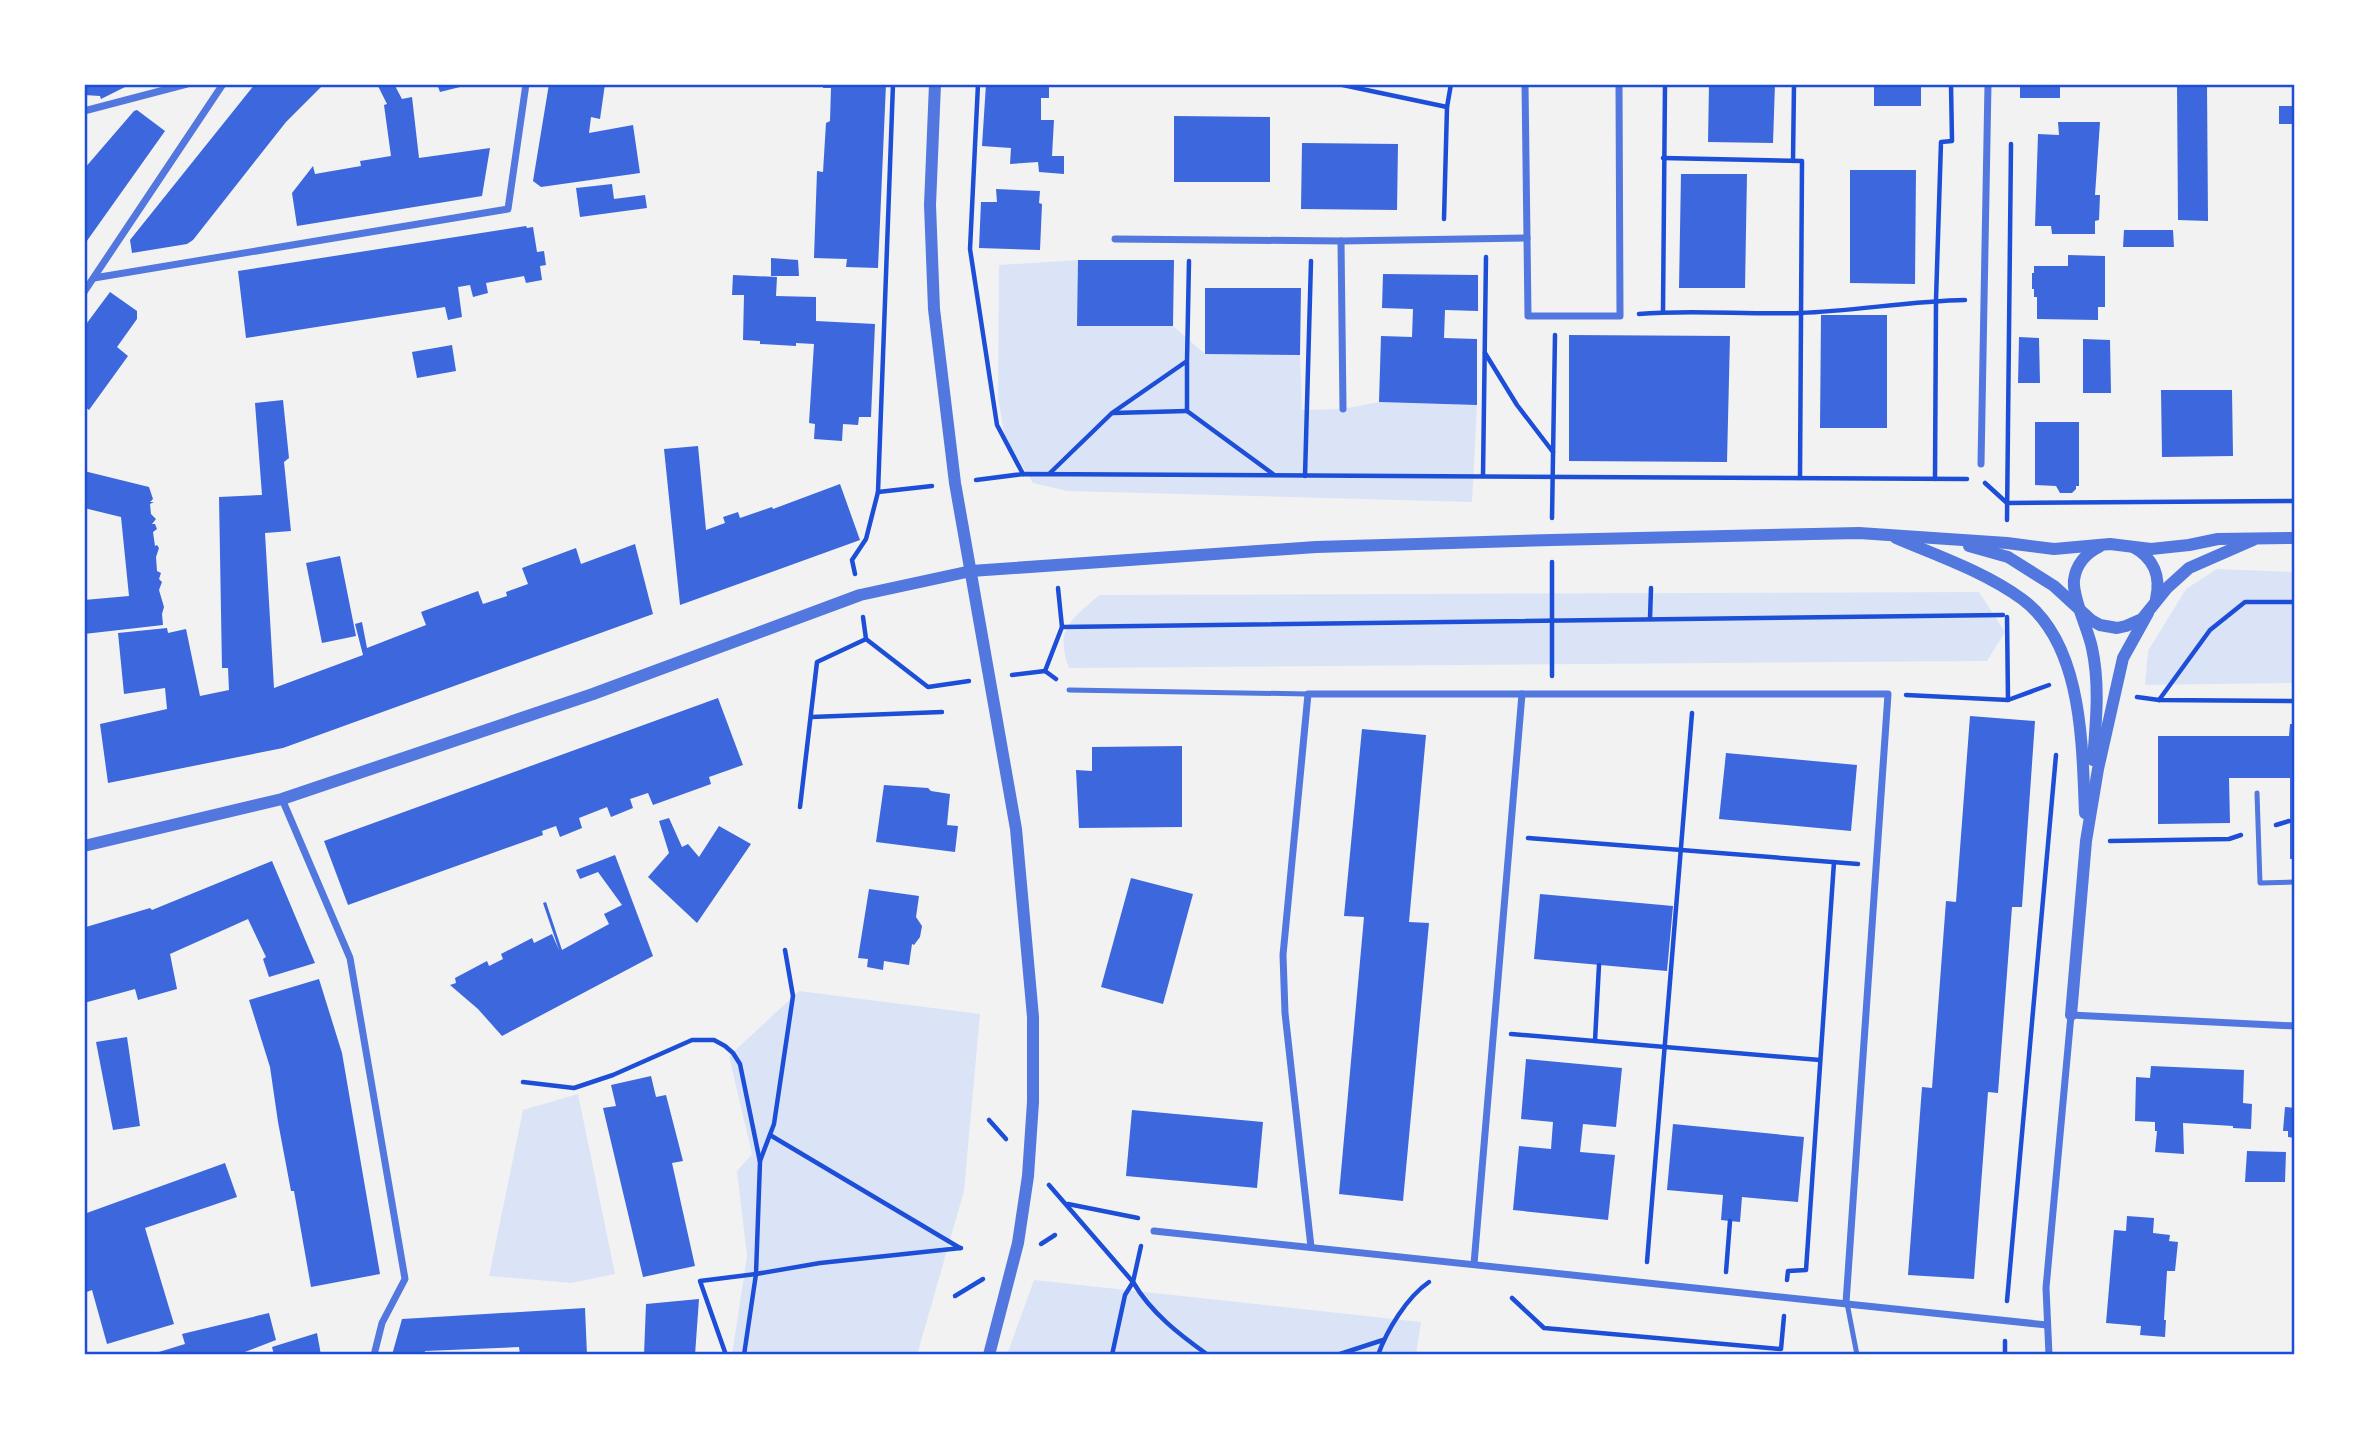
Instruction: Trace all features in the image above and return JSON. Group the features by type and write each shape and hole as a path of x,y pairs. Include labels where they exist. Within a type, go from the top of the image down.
{"street":[{"path":"84,111 187,84"},
{"path":"84,292 223,84"},
{"path":"94,278 509,209 526,84"},
{"path":"935,84 930,205 934,309 955,483 1016,829 1033,1017 1033,1102 1028,1176 1018,1243 989,1355"},
{"path":"1525,84 1528,316 1620,316 1619,84"},
{"path":"1981,464 1988,84"},
{"path":"1115,239 1341,241 1527,238"},
{"path":"1341,241 1343,409"},
{"path":"84,846 282,799 593,694 860,595 971,571 1316,547 1845,533 2007,543 2054,549 2117,544 2151,549 2218,539 2295,538"},
{"path":"1888,534 2007,589 2039,614 2049,629 2067,664 2074,688 2086,841"},
{"path":"1923,537 1965,545 2008,558 2054,586 2081,608 2091,620 2100,625 2117,628 2136,623 2151,610 2158,587 2152,563 2140,551 2117,544 2101,546 2087,555 2077,570 2074,582 2074,594 2081,608 2092,648 2098,691 2046,1288 2049,1355"},
{"path":"2086,841 2119,672 2131,643 2167,588 2189,568 2256,538"},
{"path":"1311,1247 1285,1013 1283,955 1308,694 1888,694 1846,1303"},
{"path":"1474,1264 1522,694"},
{"path":"282,799 350,958 405,1279 382,1323 374,1355"},
{"path":"2071,1015 2295,1026"},
{"path":"1154,1231 2047,1325"}],"lane":[{"path":"1069,690 1308,694"},
{"path":"2257,793 2260,883 2295,882"},
{"path":"1846,1303 1857,1355"}],"path":[{"path":"860,595 852,560 866,539 878,492 893,84"},
{"path":"978,84 970,249 997,425 1023,474 1970,479"},
{"path":"1338,84 1447,107"},
{"path":"1444,209 1447,107 1451,84"},
{"path":"1663,312 1665,84"},
{"path":"1793,161 1794,84"},
{"path":"1935,479 1936,300 1941,142 1952,141 1951,84"},
{"path":"2007,503 2011,140"},
{"path":"1663,158 1802,161 1800,478"},
{"path":"1187,411 1190,249"},
{"path":"1305,476 1312,253"},
{"path":"1483,476 1486,256"},
{"path":"1620,316 1663,312 1801,313 1936,300 1984,300"},
{"path":"1553,477 1555,316"},
{"path":"1484,352 1517,405 1553,452"},
{"path":"1049,474 1112,413 1187,361"},
{"path":"1112,413 1187,411 1274,475"},
{"path":"1981,479 2007,503 2295,501"},
{"path":"1552,587 1552,694"},
{"path":"800,807 817,662 866,639 928,687 1045,671 1062,627 1058,588"},
{"path":"1650,619 1651,588"},
{"path":"2295,603 2245,602 2210,630 2159,700 2295,701"},
{"path":"1062,627 2007,615 2008,700"},
{"path":"1888,694 2008,700 2051,685 2052,697"},
{"path":"1646,1282 1693,694"},
{"path":"811,717 942,712"},
{"path":"2005,1355 2005,1319 2056,744"},
{"path":"2086,841 2229,839 2288,821"},
{"path":"1510,836 1877,866"},
{"path":"1512,1298 1544,1328 1781,1349 1788,1271 1806,1270 1833,862"},
{"path":"760,1162 774,1124 793,996 785,950"},
{"path":"1595,1041 1599,965"},
{"path":"1493,1033 1820,1060"},
{"path":"523,1082 574,1088 613,1075 692,1040 714,1041 733,1053 740,1064 760,1162 756,1274 744,1355"},
{"path":"989,1120 1009,1142"},
{"path":"726,1355 699,1281 820,1263 961,1248 770,1135"},
{"path":"1049,1185 1133,1282 1155,1312 1208,1355"},
{"path":"1067,1204 1146,1220 1154,1231"},
{"path":"1112,1355 1125,1295 1133,1282 1146,1220"},
{"path":"1725,1290 1730,1221"},
{"path":"1038,1246 1055,1236"},
{"path":"955,1297 987,1277"},
{"path":"1378,1355 1384,1339 1422,1287 1432,1279"},
{"path":"1337,1355 1384,1339"}],"shaded area":[{"path":"1078,260 1078,326 1173,326 1205,354 1300,355 1302,410 1343,409 1379,402 1477,405 1472,502 1067,491 1033,483 1005,438 998,398 999,265"},
{"path":"2217,569 2295,572 2295,683 2145,685 2148,651 2186,589"},
{"path":"1979,592 2005,632 1987,661 1069,668 1064,643 1068,626 1099,595"},
{"path":"799,991 980,1014 964,1191 917,1355 732,1355 747,1256 737,1171 752,1154 729,1056"},
{"path":"578,1094 615,1274 571,1283 489,1276 523,1110"},
{"path":"1034,1280 1421,1322 1416,1355 1007,1355"}],"building":[{"path":"84,84 131,84 101,99 100,96 84,95"},
{"path":"255,84 324,84 286,122 193,240 187,244 132,253 130,240"},
{"path":"377,84 394,84 402,99 412,97 419,158 490,148 482,196 297,226 292,193 313,166 315,174 361,166 360,161 391,156 384,105 387,104"},
{"path":"437,84 468,84 468,85 440,92"},
{"path":"549,84 605,84 600,119 591,117 589,133 633,125 640,173 541,187 533,181"},
{"path":"823,84 886,84 878,268 846,267 847,259 814,258 817,171 823,172 826,123 830,121 831,88 823,88"},
{"path":"986,84 1049,84 1049,98 1041,98 1041,120 1054,120 1052,156 1064,156 1064,174 1039,172 1038,162 1010,164 1011,148 982,146"},
{"path":"1709,84 1775,84 1773,143 1708,142"},
{"path":"1874,84 1921,84 1921,106 1874,106"},
{"path":"2020,84 2060,84 2060,98 2020,98"},
{"path":"2177,84 2207,84 2208,221 2178,220"},
{"path":"2279,106 2295,106 2295,124 2279,124"},
{"path":"137,110 165,131 84,245 84,169"},
{"path":"1174,116 1270,117 1270,182 1174,182"},
{"path":"2058,122 2100,122 2095,195 2100,195 2099,220 2095,221 2095,234 2052,234 2051,226 2035,226 2038,134 2059,135"},
{"path":"1302,143 1398,144 1397,210 1301,209"},
{"path":"1850,170 1916,170 1915,284 1850,283"},
{"path":"1681,174 1747,174 1745,288 1679,288"},
{"path":"612,184 614,199 645,195 647,208 580,217 576,188"},
{"path":"996,189 1040,191 1040,250 979,248 981,202 997,202"},
{"path":"533,227 537,252 544,251 546,265 540,266 542,280 526,283 524,276 486,283 488,293 473,297 470,285 458,287 462,317 448,320 445,307 246,338 238,271"},
{"path":"2124,230 2173,230 2174,247 2123,247"},
{"path":"2068,255 2105,256 2105,307 2098,307 2098,320 2037,319 2037,297 2034,297 2032,289 2034,266 2068,266"},
{"path":"771,258 798,260 799,276 771,276"},
{"path":"1078,260 1174,260 1173,326 1077,326"},
{"path":"1383,274 1478,275 1478,311 1445,310 1444,338 1477,339 1477,405 1379,402 1381,336 1412,337 1413,309 1382,308"},
{"path":"733,275 777,277 776,296 816,297 816,321 875,324 871,417 859,417 858,425 843,424 842,441 814,439 815,424 809,423 814,344 760,344 760,341 743,340 744,295 732,295"},
{"path":"1205,288 1301,288 1300,355 1205,354"},
{"path":"110,292 137,311 137,319 117,347 128,356 89,410 84,406 84,327"},
{"path":"1821,315 1887,315 1887,428 1820,428"},
{"path":"1569,335 1730,336 1727,462 1569,461"},
{"path":"2019,337 2039,338 2040,383 2018,383"},
{"path":"2083,339 2110,340 2111,393 2083,393"},
{"path":"452,345 456,371 417,378 412,352"},
{"path":"2161,390 2232,390 2233,456 2162,457"},
{"path":"283,400 289,458 284,462 291,531 265,533 274,688 363,655 355,624 362,622 367,648 426,625 421,612 478,591 483,604 507,596 506,592 528,584 522,568 576,548 581,564 635,544 653,614 283,748 108,783 100,724 167,709 165,688 124,694 118,633 167,628 168,633 186,629 200,696 229,690 228,668 222,668 219,497 262,495 255,403"},
{"path":"2035,422 2079,422 2079,486 2076,486 2072,493 2060,493 2056,486 2035,485"},
{"path":"698,446 706,530 725,523 723,517 738,512 740,518 772,507 773,509 840,484 860,540 680,605 664,449"},
{"path":"84,471 149,487 153,499 150,502 154,502 150,504 151,514 156,519 152,524 155,524 157,529 153,532 155,546 159,548 156,557 157,571 161,573 159,579 162,582 159,590 164,607 163,625 84,634 84,600 129,596 121,517 84,508"},
{"path":"340,556 356,636 322,643 306,563"},
{"path":"718,698 743,765 709,777 711,784 653,805 648,793 630,799 633,808 611,817 607,807 579,818 582,828 560,837 556,826 542,831 543,835 348,905 324,841"},
{"path":"1970,716 2035,721 2022,907 2012,907 1998,1093 1988,1092 1974,1279 1908,1275 1922,1087 1932,1088 1946,901 1956,902"},
{"path":"2290,724 2295,724 2295,859 2290,859 2290,778 2229,778 2230,823 2158,824 2158,736 2289,736"},
{"path":"1362,729 1426,735 1409,922 1429,923 1403,1201 1339,1194 1364,917 1344,916"},
{"path":"1182,746 1182,827 1079,828 1076,770 1092,771 1092,747"},
{"path":"1726,753 1857,765 1851,831 1719,819"},
{"path":"884,785 928,788 931,791 950,794 947,825 958,826 955,852 876,842"},
{"path":"669,818 682,847 688,844 699,857 719,826 751,844 697,923 648,877 669,853 659,821"},
{"path":"615,855 653,956 502,1036 478,1009 450,985 456,983 455,978 487,961 489,966 503,959 501,954 532,938 534,943 552,934 559,950 543,903 546,902 562,950 609,924 604,914 622,905 598,872 580,879 576,870"},
{"path":"272,861 315,963 269,977 263,959 266,957 248,919 170,954 177,989 138,1000 135,989 84,1003 86,927 150,908 152,910"},
{"path":"1131,878 1193,894 1163,1004 1101,987"},
{"path":"869,889 919,896 916,917 922,926 920,937 912,944 909,965 884,961 883,970 867,967 868,959 858,958"},
{"path":"1540,894 1673,906 1667,971 1534,959"},
{"path":"319,979 342,1053 380,1274 311,1287 294,1191 291,1191 278,1122 270,1067 249,1000"},
{"path":"127,1037 140,1126 113,1130 96,1042"},
{"path":"1526,1059 1622,1068 1616,1127 1583,1124 1580,1152 1615,1155 1608,1220 1513,1210 1519,1146 1551,1149 1553,1122 1521,1119"},
{"path":"2151,1066 2244,1070 2243,1103 2252,1104 2251,1129 2183,1123 2184,1154 2155,1152 2155,1122 2135,1121 2136,1077 2150,1078"},
{"path":"651,1076 656,1097 666,1095 683,1161 672,1163 695,1266 643,1277 603,1108 616,1106 611,1085"},
{"path":"2285,1107 2295,1108 2295,1138 2288,1137 2288,1131 2283,1131"},
{"path":"1132,1110 1263,1122 1257,1188 1126,1176"},
{"path":"1673,1124 1804,1137 1798,1202 1742,1197 1740,1222 1721,1220 1723,1195 1667,1190"},
{"path":"2247,1151 2286,1152 2285,1182 2245,1182"},
{"path":"225,1163 237,1197 145,1228 174,1324 107,1344 92,1290 84,1293 84,1214"},
{"path":"2127,1216 2154,1218 2153,1233 2170,1235 2169,1241 2178,1242 2175,1271 2167,1271 2165,1337 2140,1335 2141,1326 2106,1323 2114,1230 2126,1231"},
{"path":"699,1299 695,1355 644,1355 646,1304"},
{"path":"585,1308 587,1355 520,1355 519,1347 392,1355 402,1319"},
{"path":"269,1313 276,1340 237,1355 149,1355 185,1344 182,1334"},
{"path":"317,1333 321,1355 274,1355 272,1347"}]}
